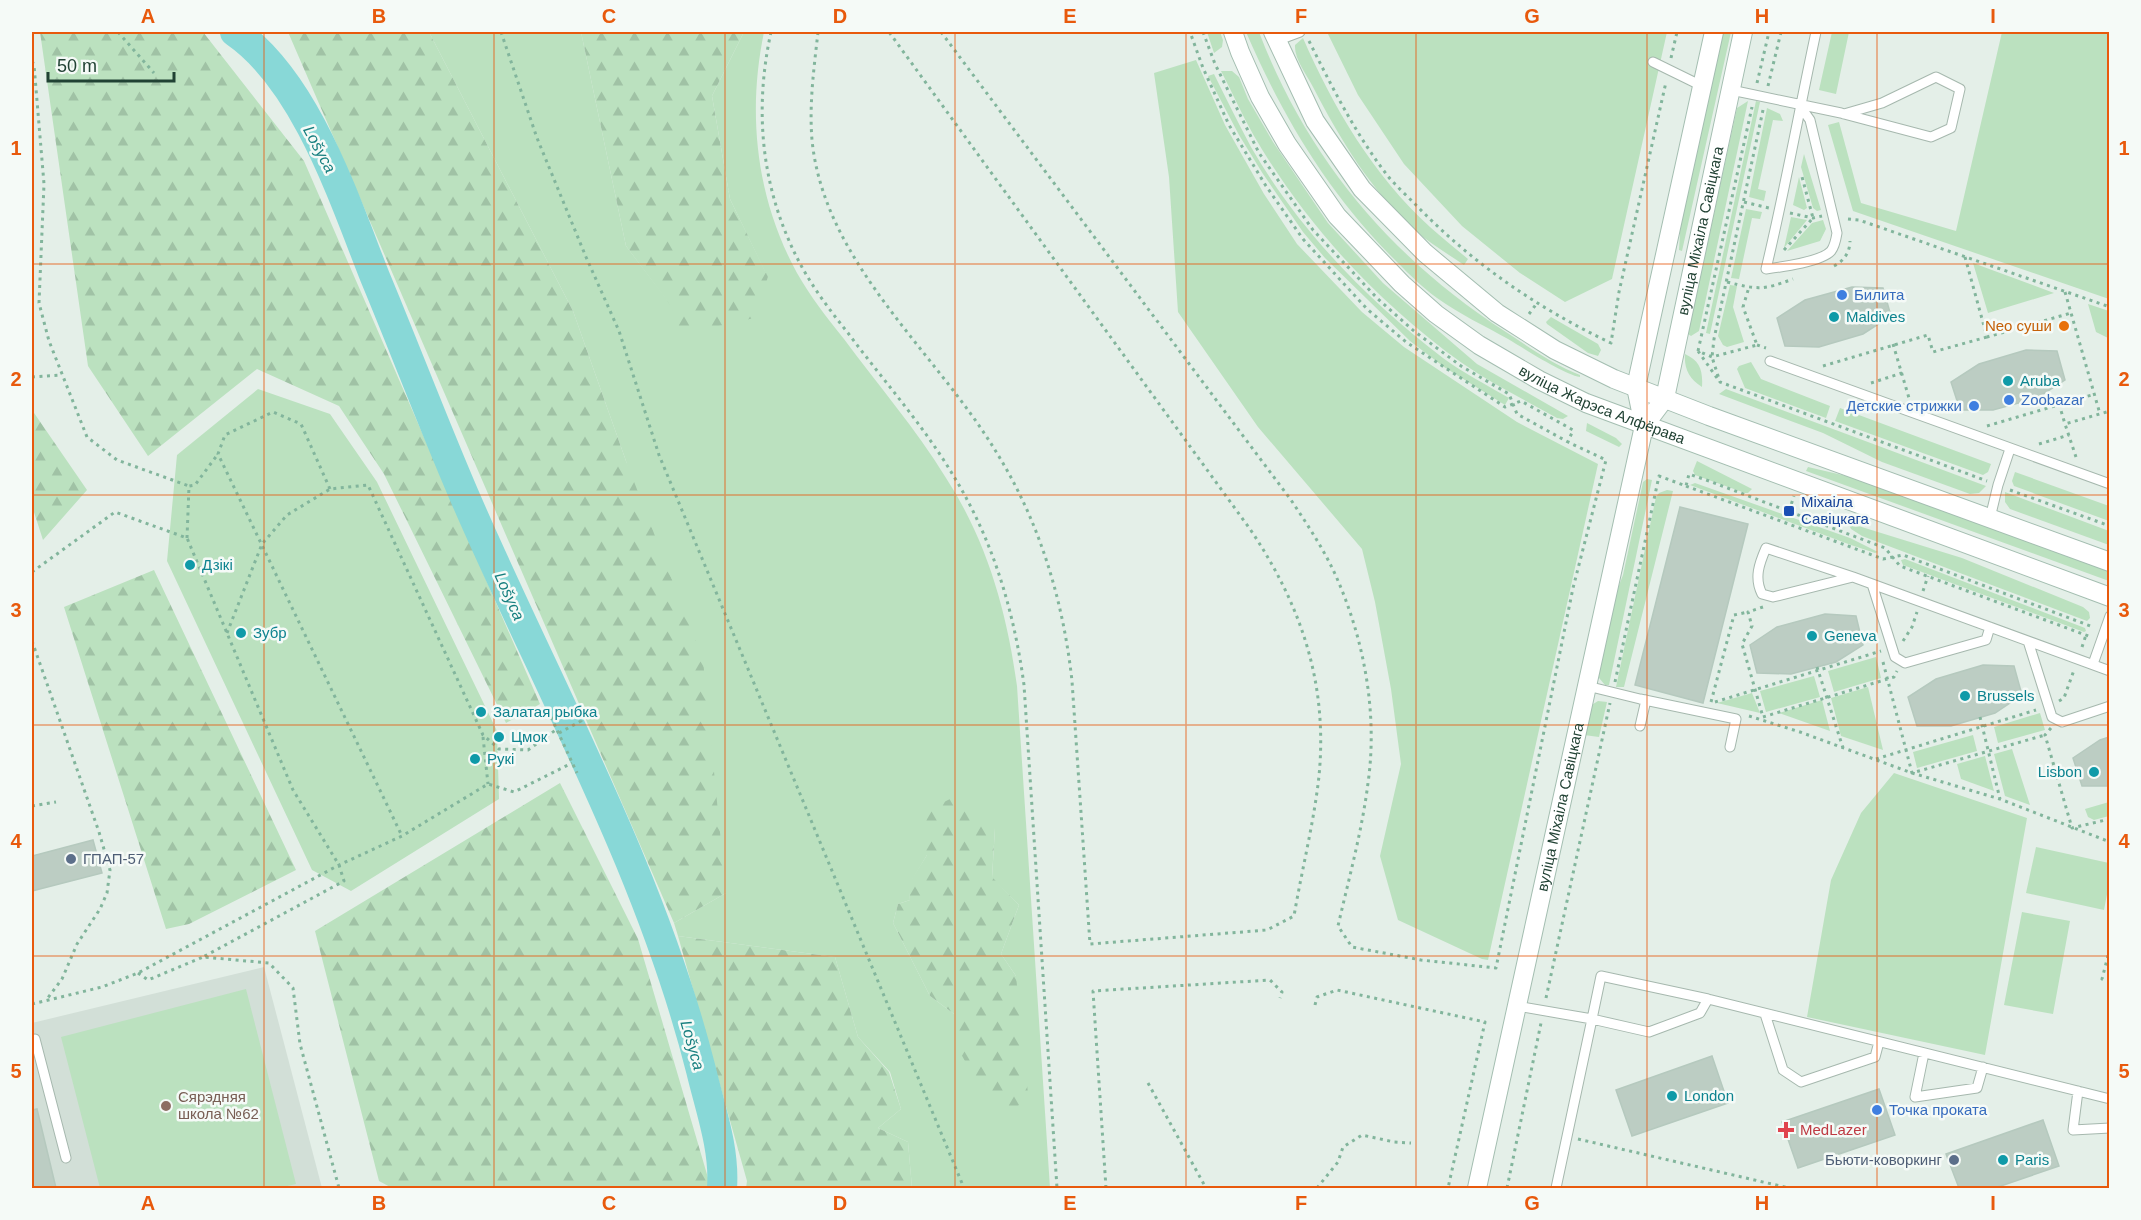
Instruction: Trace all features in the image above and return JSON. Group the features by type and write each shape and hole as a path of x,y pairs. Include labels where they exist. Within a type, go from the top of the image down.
{"main road":[{"name":"вуліца Жарэса Алфёрава","path":"1233,32 1239,52 1260,97 1287,144 1337,216 1402,284 1436,314 1479,345 1539,380 1586,403 2109,597"},
{"name":"вуліца Міхаіла Савіцкага","path":"1477,1188 1644,426 1636,387 1714,32"},
{"name":"вуліца Міхаіла Савіцкага","path":"1644,426 1665,398 1743,32"},
{"name":"вуліца Жарэса Алфёрава","path":"1274,36 1315,121 1362,189 1425,254 1497,313 1555,350 1614,379 1709,416 2109,562"}],"lane":[{"path":"1274,36 1302,32"},
{"path":"1800,106 1810,120 1827,217 1837,233 1834,245 1824,256 1790,267 1766,269 1780,210 1800,106 1816,32"},
{"path":"1653,62 1702,86"},
{"path":"1731,90 1766,96 1931,136 1952,128 1960,89 1936,77 1882,103 1844,114"},
{"path":"1770,361 2109,484"},
{"path":"1990,518 2010,449"},
{"path":"1853,577 1773,597 1762,594 1756,584 1766,548 1853,577 2109,671"},
{"path":"1872,584 1895,657 1905,663 1986,640 1990,627"},
{"path":"2092,664 2109,616"},
{"path":"2028,640 2052,717 2062,722 2109,706"},
{"path":"1587,686 1736,719 1730,747"},
{"path":"1640,726 1646,700"},
{"path":"1556,1188 1601,976 1708,999 2109,1099"},
{"path":"1517,1006 1649,1032 1700,1013 1708,999"},
{"path":"1765,1014 1783,1070 1801,1082 1875,1058 1879,1042"},
{"path":"32,1040 35,1039 66,1158"},
{"path":"1924,1053 1915,1097 1977,1088 1983,1067"},
{"path":"2078,1091 2073,1130 2109,1128"}],"path":[{"path":"118,32 154,73"},
{"path":"501,32 537,138 619,331 659,455 964,1188"},
{"path":"771,32 765,61 761,104 763,147 771,190 785,231 803,270 826,305 953,475 974,512 995,561 1014,622 1024,685 1057,1188"},
{"path":"818,32 810,105 812,142 819,178 830,213 846,246 866,276 995,449 1028,511 1052,577 1068,646 1072,681 1090,944 1267,930 1294,916 1318,776 1320,739 1316,683 1302,629 1289,594 1272,561 1250,529 890,32"},
{"path":"941,32 1291,500 1315,536 1335,573 1362,654 1371,739 1369,781 1362,824 1338,926 1352,947 1421,960 1496,968 1573,588 1606,460"},
{"path":"1203,32 1215,64 1259,153"},
{"path":"1302,32 1341,106 1388,176 1443,233 1515,290 1570,323 1611,343 1619,292 1677,32"},
{"path":"1769,32 1698,351 1720,382 2109,526"},
{"path":"1720,382 1712,357 1781,32"},
{"path":"32,61 44,184 39,303 49,341 87,437 117,460 189,486 195,485 218,454 225,435 273,412 301,424 330,489"},
{"path":"1800,171 1813,218"},
{"path":"1744,202 1813,218 1827,217 1845,211 1850,224"},
{"path":"1782,253 1813,218"},
{"path":"1848,219 1859,219 2109,307"},
{"path":"1825,269 1836,266 1845,258 1850,246 1850,235"},
{"path":"1780,246 1782,253"},
{"path":"1782,253 1788,254"},
{"path":"1965,257 1986,337"},
{"path":"1727,282 1764,289 1803,276"},
{"path":"1749,287 1743,307 1757,345"},
{"path":"2065,292 2100,414"},
{"path":"1820,367 1928,334 1933,352 2071,313"},
{"path":"1893,344 1910,398 1899,395"},
{"path":"1698,351 1712,357 1757,345 1767,348"},
{"path":"1879,387 1868,384 1902,373"},
{"path":"32,377 62,375"},
{"path":"1983,427 2095,394"},
{"path":"2059,405 2076,460 2066,456"},
{"path":"2065,424 2109,411"},
{"path":"2045,448 2035,445 2069,435"},
{"path":"218,454 402,836"},
{"path":"1686,486 1689,474 1885,548 1900,566 2086,635 2102,635"},
{"path":"1507,1188 1659,476 1883,559 1903,555 2102,635"},
{"path":"227,633 262,544 287,515 330,489 368,485 483,735 488,784"},
{"path":"138,973 148,980 203,957 344,881 339,865 293,790 187,538 189,486"},
{"path":"32,572 115,512 187,538"},
{"path":"1710,703 1734,615 1768,606"},
{"path":"1748,612 1752,626 1742,644 1764,717"},
{"path":"1874,759 2048,706 2064,698 2086,635"},
{"path":"32,641 99,832 110,870 107,892 100,909 77,944 62,979 46,1001"},
{"path":"1710,703 1892,647"},
{"path":"1879,651 1912,773"},
{"path":"1756,719 1894,677 1901,660"},
{"path":"1818,668 1843,748"},
{"path":"1710,703 1720,706"},
{"path":"483,735 499,750 528,750 557,731 565,730 581,722 575,708"},
{"path":"1747,716 1912,773 2000,799 2109,843"},
{"path":"551,717 577,773"},
{"path":"1980,717 2000,799"},
{"path":"1912,773 2045,735 2058,720"},
{"path":"2045,735 2072,828"},
{"path":"32,1004 102,987 138,973 339,865 402,836 488,784 514,792 572,763"},
{"path":"32,806 56,802"},
{"path":"2072,828 2109,819"},
{"path":"2109,948 2102,980 2109,981"},
{"path":"203,957 269,963 293,988 300,1044 339,1188"},
{"path":"1106,1188 1093,992 1270,980 1282,992 1280,998"},
{"path":"1315,1005 1317,997 1337,990 1485,1022 1448,1188"},
{"path":"1148,1083 1206,1188"},
{"path":"1317,1188 1338,1162 1343,1147 1362,1134 1394,1142 1411,1143"},
{"path":"1567,1136 1789,1188"}],"shaded area":[{"name":"Сярэдняя школа №62","path":"264,967 322,1188 32,1188 32,1023"}],"green space":[{"path":"40,32 203,32 304,161 540,704 506,723 384,474 339,406 257,369 148,456 88,366"},
{"path":"288,32 429,32 573,311 626,461 703,660 726,893 674,923"},
{"path":"429,32 581,32 626,246 675,310 768,278 730,199 712,96 744,32 764,32 756,94 756,125 764,185 783,244 797,273 813,298 910,425 946,478 984,552 1001,604 1017,686 1050,1188 912,1188 908,1142 878,1128 901,1109 890,1072 858,1037 835,957 678,936 674,923 726,893 626,461 573,311","holes":["995,828 992,878 1019,905 1001,954 1016,976 954,1014 930,996 893,923 898,904 910,900 909,885 927,855"]},
{"path":"581,32 744,32 712,96 730,199 768,277 753,318 710,327 665,328 664,317 674,310 626,246"},
{"path":"1207,32 1220,32 1223,40 1222,47 1214,53"},
{"path":"1246,32 1259,32 1302,122 1328,163 1390,238 1426,272 1465,303 1533,350 1580,377 1554,366 1445,304 1417,282 1387,252 1344,202 1306,148 1274,92"},
{"path":"1327,32 1667,32 1612,279 1565,302 1520,273 1462,226 1404,164 1358,95"},
{"path":"1719,32 1731,32 1682,251 1679,250 1682,198"},
{"path":"1832,32 1849,32 1836,94 1819,90"},
{"path":"2002,32 2109,32 2109,299 1853,211 1828,125 1839,122 1861,203 1956,231"},
{"path":"1303,38 1341,114 1373,163 1409,207 1468,259 1464,265 1432,244 1399,215 1384,199 1358,163 1334,126 1299,61 1295,45"},
{"path":"1196,60 1225,125 1264,194 1297,244 1362,312 1404,347 1517,422 1598,464 1488,960 1398,920 1380,856 1401,764 1391,689 1375,602 1362,549 1258,427 1178,312 1169,177 1154,73"},
{"path":"1221,71 1232,71 1239,77 1248,99 1273,142 1328,223 1383,283 1477,364 1568,416 1563,419 1557,418 1473,371 1431,340 1373,288 1321,231 1274,169"},
{"path":"1214,74 1251,147 1270,177 1290,207 1336,262 1415,336 1467,374 1509,398 1505,405 1444,367 1410,341 1325,258 1303,232 1239,135 1208,76"},
{"path":"1748,101 1699,331 1691,336 1688,334 1737,108"},
{"path":"1756,101 1760,102 1710,334 1706,333"},
{"path":"1767,108 1780,114 1783,121 1773,120 1758,189 1766,191 1764,201 1749,197"},
{"path":"1804,154 1821,210 1817,211 1813,208 1801,167"},
{"path":"1799,177 1807,208 1804,210 1793,205"},
{"path":"1746,209 1762,212 1760,219 1752,218 1739,279 1731,278"},
{"path":"1791,217 1807,220 1784,248"},
{"path":"1823,220 1826,229 1820,241 1787,251 1812,223"},
{"path":"1973,263 2054,293 1988,313"},
{"path":"1730,285 1737,286 1733,307 1744,342 1727,347 1723,345 1718,336"},
{"path":"2088,304 2109,311 2109,344 2108,338 2096,332"},
{"path":"1551,317 1598,344 1601,350 1598,356 1588,353 1547,324 1546,322"},
{"path":"1685,354 1700,367 1702,387 1688,373"},
{"path":"1751,362 1761,379 1830,406 1826,418 1745,388 1737,369"},
{"path":"258,389 330,414 377,482 497,731 499,799 351,891 312,870 167,561 177,455"},
{"path":"1726,389 1986,486 1979,493 1970,494 1882,462 1823,433 1719,394"},
{"path":"1840,408 1991,464 1988,472 1983,475 1835,421"},
{"path":"32,410 87,490 43,540 32,506"},
{"path":"1587,423 1616,438 1622,444 1619,447 1586,431"},
{"path":"1697,461 1752,489 1745,493 1695,475 1693,471"},
{"path":"1808,467 1868,481 2109,569 2109,581 1806,471"},
{"path":"2015,472 2109,506 2109,521 2014,486 2012,481"},
{"path":"1647,479 1652,480 1609,685 1605,685 1594,672 1603,626 1623,575 1643,482"},
{"path":"1695,483 1850,538 1878,552 1851,545 1690,485"},
{"path":"1667,490 1673,491 1624,687 1616,687 1656,497"},
{"path":"2005,492 2109,531 2109,545 2010,509 2005,502"},
{"path":"1852,524 1962,558 2083,607 2089,612 2090,618 2087,621 1862,536 1851,529 1849,525"},
{"path":"1905,559 2085,628 2086,631 1903,565 1901,560"},
{"path":"154,570 296,870 189,924 166,929 64,607"},
{"path":"1876,657 1881,678 1834,692 1828,671"},
{"path":"1814,676 1820,697 1766,712 1760,691"},
{"path":"1868,687 1883,750 1841,736 1831,698"},
{"path":"1752,693 1760,713 1717,703"},
{"path":"1822,700 1830,731 1779,713"},
{"path":"1598,701 1607,702 1599,737 1584,735 1590,706"},
{"path":"2040,713 2045,730 1998,743 1994,727"},
{"path":"1973,735 1977,751 1917,768 1913,752"},
{"path":"2012,749 2030,805 2005,796 1994,754"},
{"path":"1985,756 1994,791 1961,779 1957,764"},
{"path":"1894,773 2027,818 1985,1055 1807,1017 1831,880 1861,813"},
{"path":"560,783 638,939 711,1188 392,1188 379,1181 315,931"},
{"path":"958,795 995,828 992,877 1019,905 1001,954 1016,976 1028,1094 1014,1111 986,1099 950,1034 954,1014 930,996 893,923 898,904 910,900 908,885 927,855 919,841 930,809"},
{"path":"2109,802 2109,816 2094,820 2088,817 2085,809"},
{"path":"2036,847 2109,863 2109,884 2104,910 2026,893"},
{"path":"2022,912 2070,921 2053,1014 2004,1005"},
{"path":"678,936 835,957 858,1037 889,1072 901,1109 878,1128 908,1142 912,1188 746,1188 747,1181"},
{"name":"Сярэдняя школа №62","path":"246,989 296,1184 279,1188 100,1188 61,1037"}],"building":[{"name":"Maldives","path":"1852,287 1883,288 1891,316 1863,334 1819,347 1785,346 1777,318 1805,300"},
{"name":"Aruba","path":"2026,350 2057,351 2065,380 2037,398 1993,410 1960,410 1951,382 1979,364"},
{"path":"1680,507 1748,524 1703,703 1635,685"},
{"name":"Geneva","path":"1825,614 1856,616 1863,645 1836,662 1791,674 1757,673 1750,645 1777,627"},
{"name":"Brussels","path":"1983,665 2014,666 2022,695 1995,713 1951,726 1917,726 1908,697 1936,679"},
{"name":"Lisbon","path":"2109,737 2109,786 2082,786 2073,758 2100,740"},
{"path":"93,840 102,873 32,891 32,856"},
{"name":"London","path":"1712,1056 1728,1103 1632,1136 1616,1090"},
{"path":"1879,1089 1895,1135 1798,1168 1782,1122"},
{"path":"37,1109 56,1188 32,1188 32,1110"},
{"name":"Paris","path":"2043,1120 2059,1166 1995,1188 1959,1188 1946,1154"}],"waterway":[{"name":"Lošyca","path":"235,32 260,53 282,80 302,110 320,144 336,178 464,495 625,849 680,995 719,1144 722,1188"}],"place":[{"name":"Билита","path":"1842,295"},
{"name":"Maldives","path":"1834,317"},
{"name":"Neo суши","path":"2064,326"},
{"name":"Aruba","path":"2008,381"},
{"name":"Zoobazar","path":"2009,400"},
{"name":"Детские стрижки","path":"1974,406"},
{"name":"Міхаіла Савіцкага","path":"1789,511"},
{"name":"Дзікі","path":"190,565"},
{"name":"Зубр","path":"241,633"},
{"name":"Geneva","path":"1812,636"},
{"name":"Brussels","path":"1965,696"},
{"name":"Залатая рыбка","path":"481,712"},
{"name":"Цмок","path":"499,737"},
{"name":"Рукі","path":"475,759"},
{"name":"Lisbon","path":"2094,772"},
{"name":"ГПАП-57","path":"71,859"},
{"name":"London","path":"1672,1096"},
{"name":"Сярэдняя школа №62","path":"166,1106"},
{"name":"Точка проката","path":"1877,1110"},
{"name":"MedLazer","path":"1786,1130"},
{"name":"Бьюти-коворкинг","path":"1954,1160"},
{"name":"Paris","path":"2003,1160"}]}
